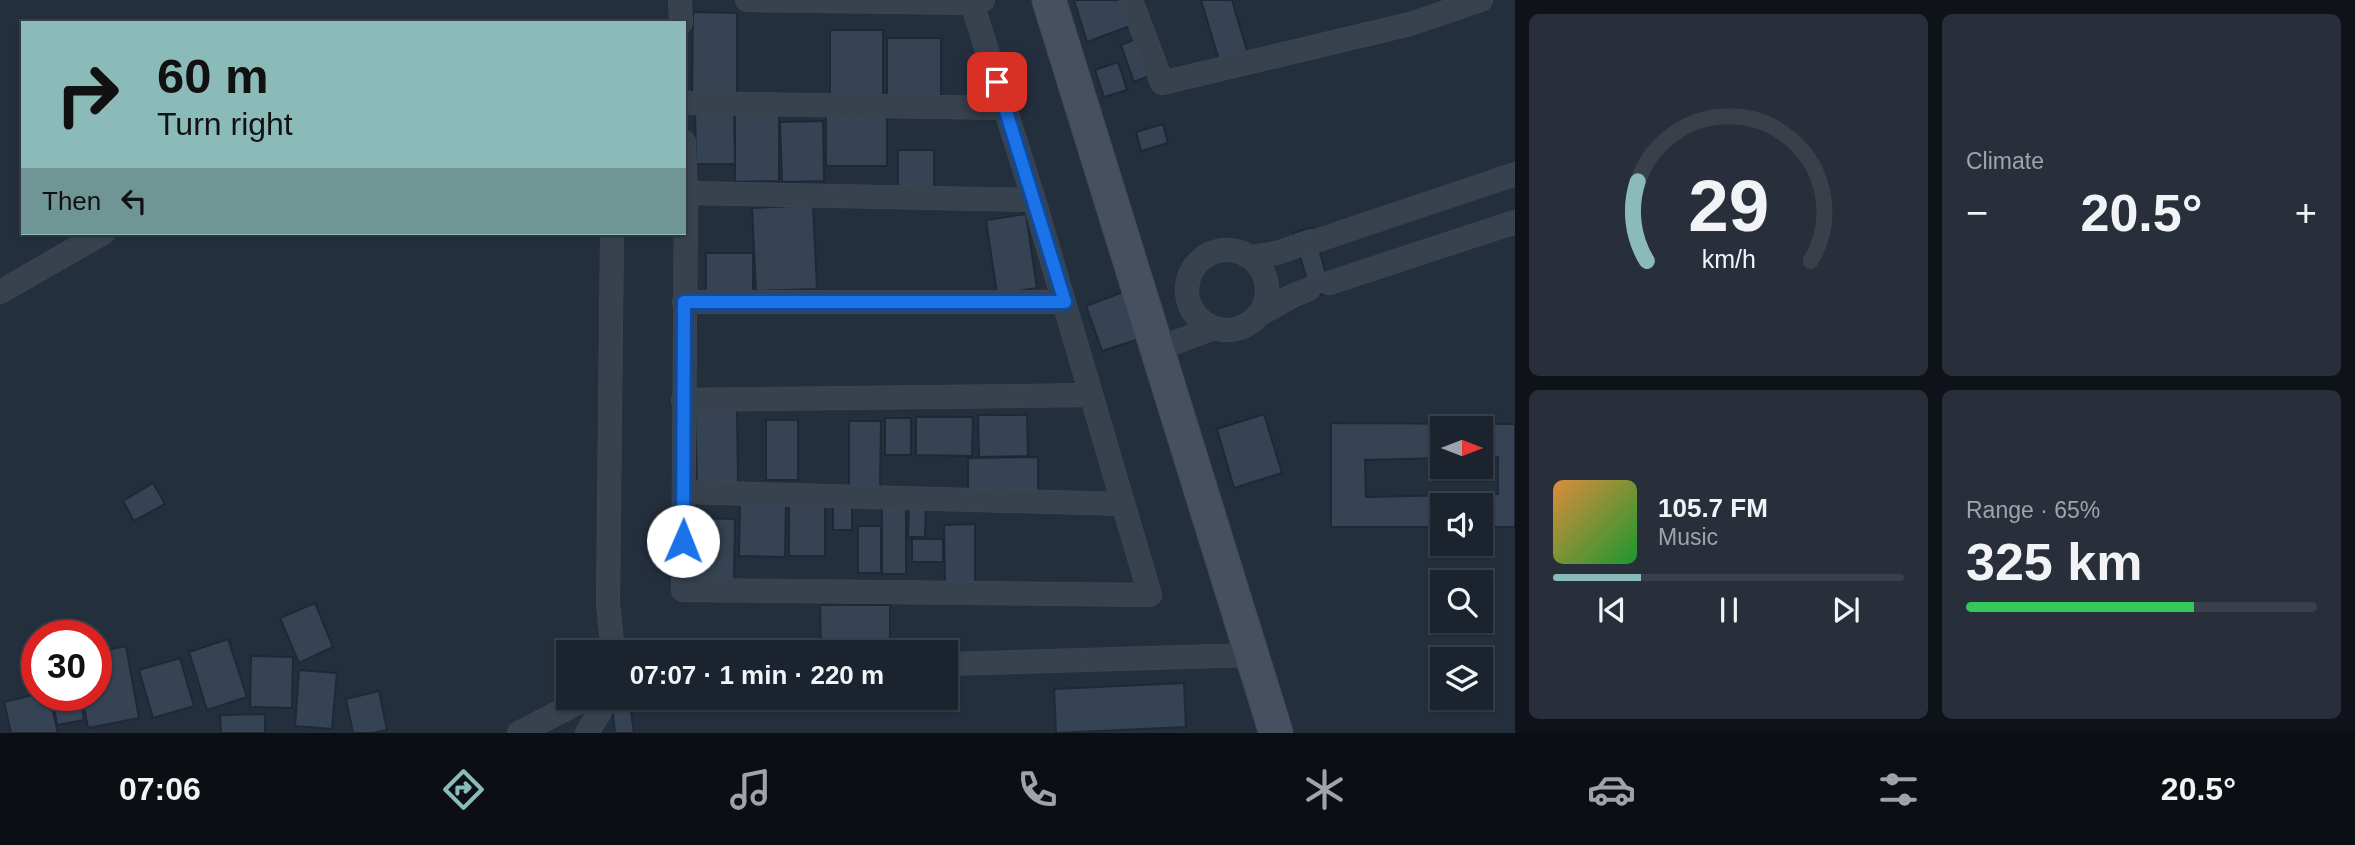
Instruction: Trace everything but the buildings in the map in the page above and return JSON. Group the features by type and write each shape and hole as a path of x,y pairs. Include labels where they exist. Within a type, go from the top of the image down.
{"street":[{"path":"680,0 681,21"},
{"path":"685,235 683,590 1150,595 1065,302 1005,108 976,1 747,0"},
{"path":"1049,0 1276,733"},
{"path":"1135,1 1162,83 1410,24 1481,0"},
{"path":"686,103 1005,108"},
{"path":"1252,257 1278,253 1515,174"},
{"path":"686,193 1034,200"},
{"path":"1259,314 1292,296 1319,286 1515,222"},
{"path":"0,292 100,235"},
{"path":"612,235 608,603 612,640"},
{"path":"1215,250 1240,251 1252,257 1266,278 1268,290 1266,303 1259,314 1251,323 1239,329 1214,328 1203,322 1194,313 1187,289 1189,276 1195,265 1215,250"},
{"path":"684,302 1065,302"},
{"path":"1157,349 1214,328"},
{"path":"683,400 1090,395"},
{"path":"684,492 1123,504"},
{"path":"958,664 1252,655"},
{"path":"519,733 564,710"},
{"path":"587,733 601,710"}],"route":[{"path":"683,541 684,302 1065,302 997,82"}]}
